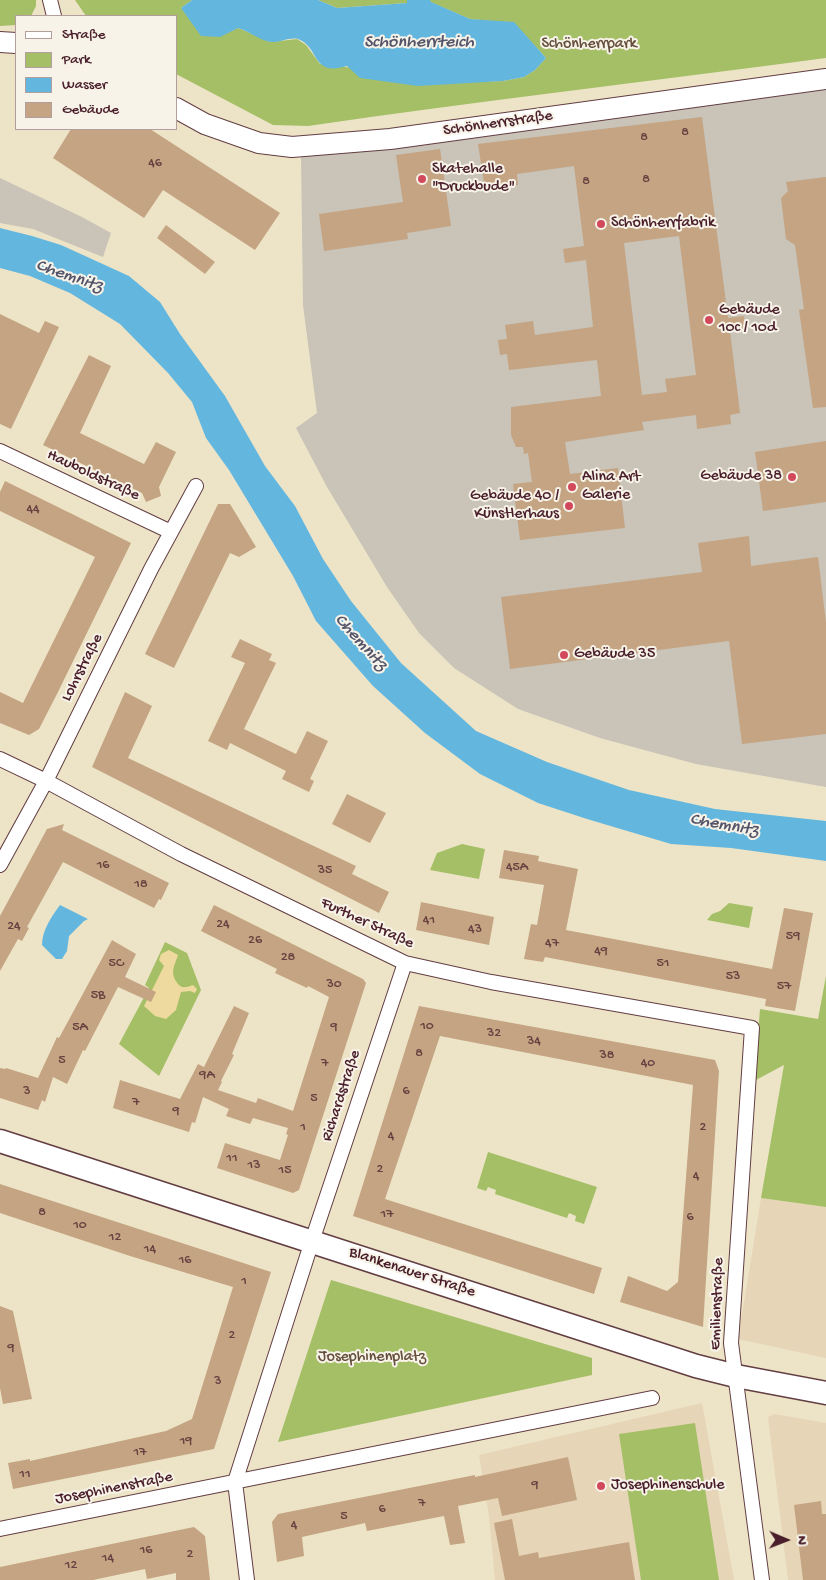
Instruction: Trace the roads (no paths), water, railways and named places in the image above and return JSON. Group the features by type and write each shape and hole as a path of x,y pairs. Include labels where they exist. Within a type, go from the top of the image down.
{"main road":[{"path":"0,42 15,43"},
{"name":"Schönherrstraße","path":"178,109 205,124 260,143 292,148 375,141 826,79"},
{"name":"Blankenauer Straße","path":"0,1141 696,1366 736,1376 826,1393"}],"street":[{"path":"50,0 54,15"},
{"name":"Hauboldstraße","path":"0,451 171,532"},
{"name":"Lohrstraße","path":"0,865 46,781 196,486"},
{"name":"Further Straße","path":"0,759 46,781 181,854 405,963 491,982 752,1028"},
{"name":"Richardstraße","path":"312,1241 405,963"},
{"name":"Emilienstraße","path":"752,1028 731,1343 762,1580"},
{"path":"246,1580 235,1482 312,1241"},
{"path":"235,1482 652,1398"},
{"name":"Josephinenstraße","path":"0,1530 235,1482"}],"water":[{"name":"Schönherrteich","path":"192,0 318,0 337,8 407,3 407,0 430,0 470,19 514,22 546,58 535,70 524,77 503,81 418,86 360,78 347,66 327,68 317,60 305,43 298,39 271,42 238,28 220,37 201,36 181,8"},
{"name":"Chemnitz","path":"0,228 61,245 129,276 160,302 180,334 225,396 265,466 295,506 323,559 351,601 401,663 476,731 547,762 629,790 715,809 826,821 826,861 731,848 671,844 587,819 538,803 480,774 425,733 373,686 316,621 293,576 229,470 206,438 192,402 168,373 120,324 70,293 30,276 0,268"},
{"path":"60,905 88,919 69,936 67,951 62,959 56,959 42,945 42,939"}],"place":[{"name":"Skatehalle \"Druckbude\"","path":"422,179"},
{"name":"Schönherrfabrik","path":"601,224"},
{"name":"Gebäude 10c / 10d","path":"709,320"},
{"name":"Gebäude 38","path":"792,477"},
{"name":"Alina Art Galerie","path":"572,487"},
{"name":"Gebäude 40 / Künstlerhaus","path":"569,506"},
{"name":"Gebäude 35","path":"564,655"},
{"name":"Josephinenschule","path":"601,1486"}],"park label":[{"name":"Schönherrpark","path":"589,45"},
{"name":"Josephinenplatz","path":"372,1358"}]}
